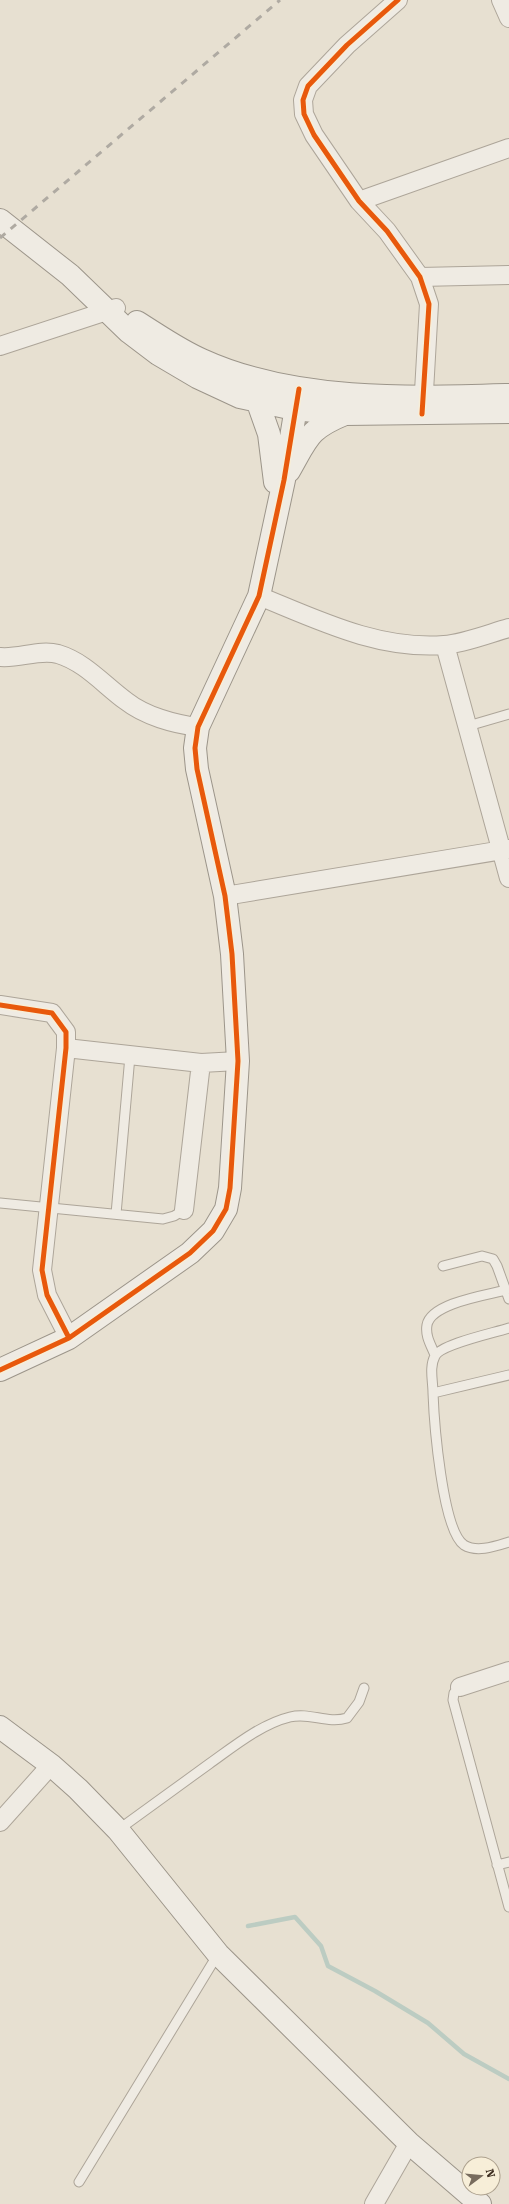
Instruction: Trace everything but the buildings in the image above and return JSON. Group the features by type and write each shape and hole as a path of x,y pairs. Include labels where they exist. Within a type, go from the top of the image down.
{"main road":[{"path":"0,220 35,246 112,309 169,342 203,360 247,376 296,399 345,414"},
{"path":"112,309 129,332 158,354 197,378 240,397 257,400 296,399 509,412"},
{"path":"284,480 311,433 325,422 345,414 509,395"},
{"path":"0,1370 69,1338 190,1253 216,1226 226,1209 230,1188 238,1061 232,954 225,896 196,769 195,748 198,727 259,596 284,480 296,399"},
{"path":"257,400 270,442 274,464 276,512"},
{"path":"0,1727 51,1765 78,1789 118,1830 218,1954 409,2142 474,2202"}],"street":[{"path":"398,0 347,45 308,86 302,100 304,114 314,135 359,200 387,231 420,277 430,304 423,406"},
{"path":"501,0 509,18"},
{"path":"359,200 509,148"},
{"path":"420,277 509,275"},
{"path":"0,346 112,309"},
{"path":"259,596 344,631 388,643 445,646 509,628"},
{"path":"445,646 506,850 509,878"},
{"path":"0,657 38,653 57,654 81,664 127,702 179,725 198,727"},
{"path":"225,896 506,850"},
{"path":"0,1005 52,1013 66,1032 66,1048 42,1270 47,1295 69,1338"},
{"path":"66,1048 201,1063 238,1061"},
{"path":"184,1210 201,1063"},
{"path":"460,1687 509,1671"},
{"path":"0,1822 51,1765"},
{"path":"374,2204 409,2142"}],"lane":[{"path":"468,726 509,714"},
{"path":"116,1214 130,1056"},
{"path":"0,1203 163,1219 174,1216 184,1210"},
{"path":"443,1266 482,1256 493,1259 509,1299"},
{"path":"435,1355 427,1337 427,1324 436,1312 450,1304 506,1290"},
{"path":"509,1328 447,1347 435,1355 431,1365 435,1432 440,1471 453,1525 463,1544 471,1548 483,1548 509,1542"},
{"path":"433,1393 509,1375"},
{"path":"460,1687 454,1693 454,1700 509,1907"},
{"path":"118,1830 240,1742 272,1724 290,1717 304,1715 332,1721 347,1718 358,1702 364,1688"},
{"path":"497,1865 509,1862"},
{"path":"79,2182 218,1954"}],"waterway":[{"path":"248,1926 295,1917 321,1946 328,1966 375,1991 428,2023 464,2054 509,2079"}],"railway":[{"path":"0,238 280,0"}],"cycle path":[{"path":"398,0 347,45 308,86 303,100 304,114 314,135 359,201 387,231 420,277 429,304 422,414"},
{"path":"0,1370 69,1338 190,1253 213,1231 226,1209 230,1188 238,1061 232,954 225,896 197,769 195,748 198,727 259,596 284,480 299,389"},
{"path":"0,1005 52,1013 66,1032 66,1048 42,1270 47,1295 69,1338"}]}
